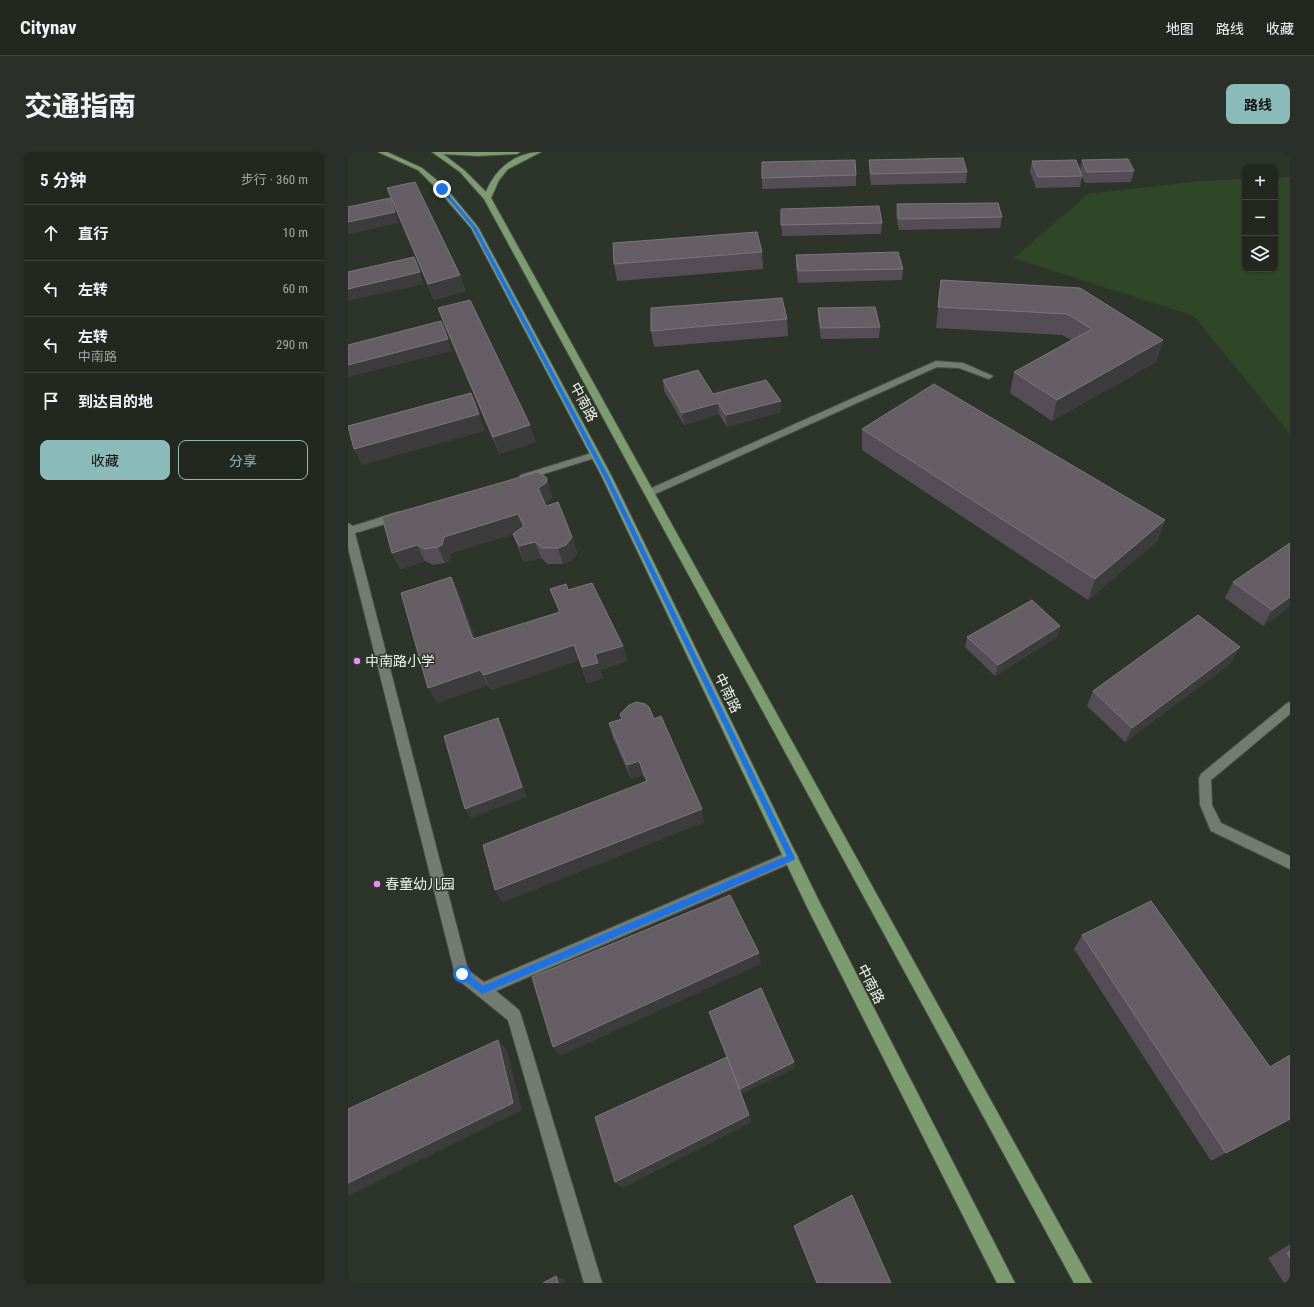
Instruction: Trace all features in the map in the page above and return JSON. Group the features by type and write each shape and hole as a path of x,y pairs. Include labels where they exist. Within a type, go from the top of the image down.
{"main road":[{"name":"中南路","path":"381,152 420,169 442,189 474,227 595,455 791,858 1006,1283"},
{"path":"435,152 462,171 487,198 1083,1283"},
{"path":"439,152 470,154 516,152"},
{"path":"461,152 470,154"},
{"path":"487,198 492,182 498,174 521,158 538,152"}],"street":[{"path":"649,493 936,364 960,364 989,376"},
{"path":"513,480 595,455"},
{"path":"409,513 349,529 462,974 514,1016 593,1283"},
{"path":"1290,707 1205,778 1206,805 1216,827 1290,863"},
{"path":"482,990 791,858"}],"green space":[{"path":"1290,177 1290,434 1194,316 1014,258 1088,194 1200,181 1242,179 1242,272 1278,272 1278,178"}],"building":[{"path":"963,158 967,172 871,174 869,160"},
{"path":"1128,159 1134,171 1087,172 1082,160"},
{"path":"855,160 856,175 762,178 762,162"},
{"path":"1076,160 1082,176 1038,177 1032,161"},
{"path":"415,182 460,275 428,284 387,188"},
{"path":"390,198 395,212 348,222 348,207"},
{"path":"998,203 1002,217 899,219 897,204"},
{"path":"879,206 882,223 781,225 781,209"},
{"path":"757,232 762,252 614,264 613,243"},
{"path":"898,252 903,269 798,271 796,255"},
{"path":"414,257 420,272 348,289 348,272"},
{"path":"941,280 1080,288 1163,340 1057,400 1014,372 1092,329 1067,314 938,307"},
{"path":"782,298 787,319 651,331 651,308"},
{"path":"470,300 530,425 493,437 438,308"},
{"path":"875,307 880,327 821,328 818,308"},
{"path":"441,321 448,339 348,365 348,345"},
{"path":"698,370 713,394 766,380 781,401 726,415 718,403 682,413 663,380"},
{"path":"934,384 1165,520 1095,579 862,429"},
{"path":"471,393 479,414 354,449 348,426"},
{"path":"538,472 547,478 546,483 538,488 546,506 558,502 572,537 566,545 558,548 542,548 535,542 519,546 513,534 524,526 518,514 444,537 442,545 438,547 425,549 417,545 392,553 382,517"},
{"path":"1290,543 1290,597 1272,610 1233,582"},
{"path":"451,577 473,639 560,612 550,589 566,584 568,590 592,583 623,646 595,654 598,663 582,667 574,645 484,675 480,670 428,688 401,593"},
{"path":"1032,600 1060,626 998,665 967,637"},
{"path":"1198,615 1240,647 1132,728 1093,691"},
{"path":"637,702 645,704 649,707 654,719 661,716 702,809 495,890 483,845 647,781 639,761 627,765 609,723 622,719 620,714 629,705"},
{"path":"498,718 522,787 465,809 444,736"},
{"path":"730,895 759,953 553,1047 532,977"},
{"path":"1151,901 1270,1067 1290,1055 1290,1119 1226,1153 1082,935"},
{"path":"761,988 794,1062 740,1089 709,1012"},
{"path":"498,1040 513,1103 348,1183 348,1109"},
{"path":"727,1057 749,1115 615,1182 595,1117"},
{"path":"852,1195 891,1283 817,1283 794,1226"},
{"path":"1290,1251 1290,1258 1287,1253"},
{"path":"556,1276 558,1283 543,1283"}],"place":[{"name":"中南路小学","path":"357,661"},
{"name":"春童幼儿园","path":"377,884"}],"route":[{"path":"442,189 474,227 606,475 791,858 482,990 462,974"}]}
